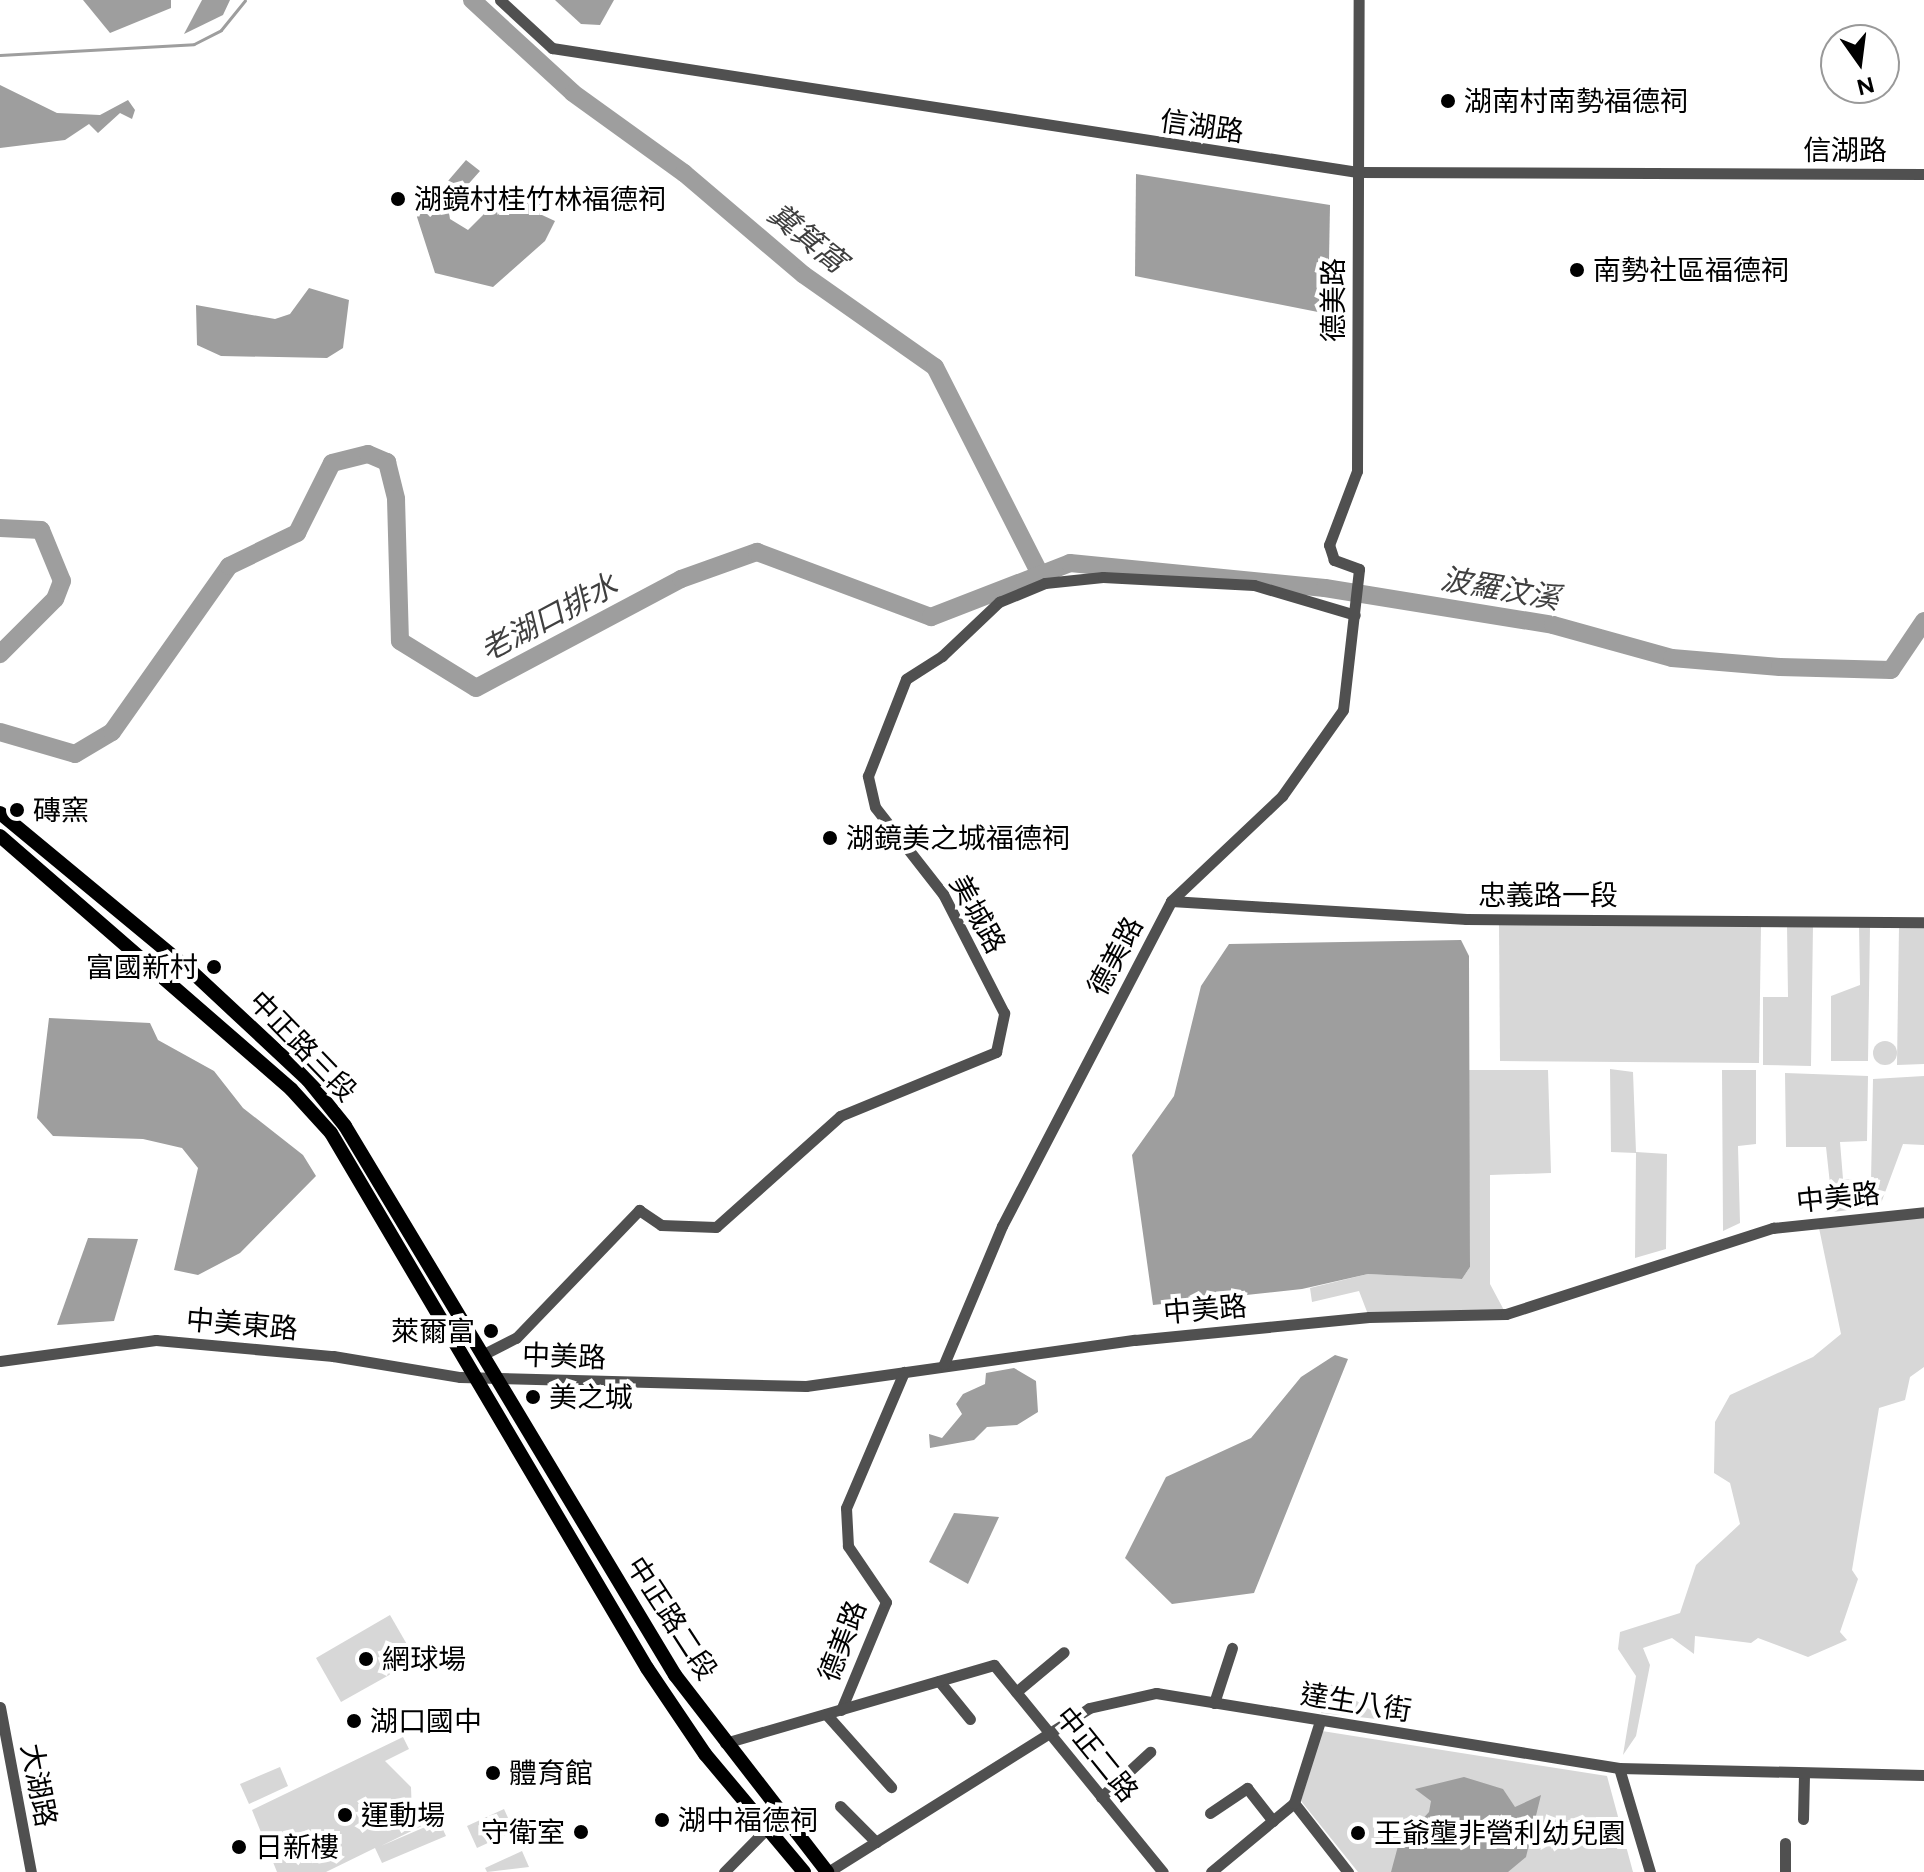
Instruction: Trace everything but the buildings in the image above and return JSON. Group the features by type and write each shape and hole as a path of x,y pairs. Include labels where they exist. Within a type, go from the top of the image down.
{"main road":[{"name":"中正路三段","path":"0,813 190,970 308,1080 366,1159 497,1377"},
{"name":"中正路三段","path":"0,836 280,1079 331,1133 479,1376"},
{"name":"中正路二段","path":"479,1376 647,1668 705,1754 804,1872"},
{"name":"中正路二段","path":"497,1377 675,1675 828,1872"}],"street":[{"name":"信湖路","path":"500,0 552,48 1358,172 1924,174"},
{"name":"德美路","path":"944,1364 1002,1226 1171,901 1282,796 1327,740 1343,710 1359,569 1334,560 1329,545 1357,471 1359,0"},
{"name":"美城路","path":"484,1354 516,1338 639,1210 661,1225 716,1227 840,1116 996,1052 1004,1013 943,894 875,807 868,776 906,679 942,656 999,602 1045,583 1103,577 1254,585 1356,609"},
{"name":"忠義路一段","path":"1171,901 1466,919 1924,922"},
{"name":"中美路","path":"479,1376 806,1386 944,1364 1369,1317 1506,1314 1773,1228 1924,1212"},
{"name":"中美東路","path":"0,1361 156,1340 479,1376"},
{"name":"德美路","path":"841,1710 886,1602 848,1546 846,1508 904,1372"},
{"path":"1214,1703 1232,1648"},
{"path":"1016,1692 1064,1652"},
{"name":"中正二路","path":"939,1681 994,1665 1163,1872"},
{"path":"725,1743 939,1681 970,1719"},
{"name":"達生八街","path":"828,1872 1049,1733 1122,1696 1156,1693 1619,1768 1804,1775 1924,1775"},
{"name":"大湖路","path":"0,1707 31,1872"},
{"path":"826,1714 891,1787"},
{"path":"1211,1872 1294,1803 1320,1721"},
{"path":"1101,1797 1150,1752"},
{"path":"1619,1768 1650,1872"},
{"path":"1803,1819 1804,1775"},
{"path":"1210,1813 1247,1788 1273,1821"},
{"path":"1294,1803 1348,1872"},
{"path":"840,1806 876,1842"},
{"path":"724,1872 766,1824 781,1814"},
{"path":"1785,1843 1785,1872"}],"shaded area":[{"path":"83,0 171,0 171,8 110,33"},
{"path":"202,0 230,0 223,15 184,34"},
{"path":"555,0 614,0 600,25 581,24"},
{"path":"0,85 57,113 100,115 128,100 135,110 132,119 120,113 98,133 89,124 65,140 0,148"},
{"path":"466,160 480,171 448,207 450,219 468,230 504,194 525,191 539,196 542,215 555,221 545,241 493,287 435,273 417,217"},
{"path":"1136,174 1330,205 1328,314 1135,276"},
{"path":"309,288 349,300 343,348 327,358 221,356 197,345 196,305 275,319 290,314"},
{"path":"1499,924 1761,926 1759,1063 1500,1061"},
{"path":"1787,925 1813,925 1811,1066 1763,1065 1763,997 1788,997"},
{"path":"1859,926 1870,927 1868,1061 1831,1061 1831,996 1860,985"},
{"path":"1899,927 1924,928 1924,1064 1897,1065"},
{"path":"1461,940 1469,956 1470,1267 1462,1279 1368,1274 1302,1289 1153,1305 1132,1155 1174,1096 1201,986 1229,944"},
{"path":"49,1018 150,1023 158,1040 214,1071 243,1108 303,1155 316,1176 240,1253 198,1275 174,1270 198,1168 182,1148 143,1139 53,1136 37,1118"},
{"path":"1885,1041 1893,1045 1897,1053 1893,1061 1885,1065 1877,1061 1873,1053 1877,1045"},
{"path":"1610,1069 1633,1072 1636,1152 1667,1154 1666,1249 1635,1258 1636,1153 1611,1152"},
{"path":"1468,1070 1548,1070 1551,1173 1490,1175 1490,1284 1506,1314 1369,1317 1359,1291 1312,1302 1310,1288 1368,1274 1462,1279 1470,1267"},
{"path":"1722,1070 1756,1070 1756,1144 1738,1146 1740,1223 1723,1231"},
{"path":"1785,1073 1868,1076 1867,1141 1840,1142 1843,1179 1871,1181 1873,1079 1924,1076 1924,1145 1903,1144 1880,1206 1833,1212 1826,1147 1786,1147"},
{"path":"1924,1217 1924,1367 1910,1377 1905,1400 1879,1408 1852,1570 1858,1579 1840,1632 1847,1640 1808,1657 1758,1638 1751,1643 1695,1636 1694,1654 1672,1638 1643,1648 1650,1665 1636,1736 1623,1755 1636,1676 1618,1649 1620,1632 1680,1613 1696,1565 1740,1524 1730,1483 1714,1473 1715,1422 1730,1395 1813,1357 1841,1334 1819,1228"},
{"path":"88,1238 138,1239 114,1321 57,1325"},
{"path":"1335,1355 1348,1359 1254,1593 1172,1604 1125,1558 1166,1477 1251,1438 1301,1377"},
{"path":"1014,1368 1036,1381 1038,1412 1017,1425 987,1427 974,1440 930,1448 929,1434 942,1438 962,1414 956,1404 963,1394 985,1384 986,1373"},
{"path":"954,1513 999,1517 968,1584 929,1562"},
{"name":"網球場","path":"390,1615 416,1660 341,1702 316,1658"},
{"path":"1329,1683 1386,1720 1321,1713"},
{"path":"1322,1731 1607,1776 1633,1872 1358,1872 1301,1801"},
{"path":"403,1737 409,1749 385,1761 411,1787 412,1815 435,1808 440,1817 381,1846 439,1821 446,1836 382,1863 375,1848 326,1872 277,1872 252,1810"},
{"path":"280,1767 288,1786 249,1804 240,1784"},
{"path":"1464,1777 1503,1789 1515,1807 1541,1795 1526,1857 1508,1872 1391,1872 1398,1846 1429,1812 1431,1801 1415,1789"},
{"path":"504,1809 514,1831 477,1848 467,1826"},
{"path":"522,1851 529,1867 487,1872 485,1868"}],"waterway":[{"path":"0,55 194,44 221,30 245,0"},
{"name":"糞箕窩","path":"472,0 573,93 684,173 804,275 935,367 1039,572"},
{"name":"老湖口排水","path":"0,732 75,754 112,732 229,566 297,533 332,463 368,454 387,462 396,499 400,641 476,688 681,579 757,552 931,617 1070,563 1325,588 1553,625 1672,658 1780,667 1891,670 1924,621"},
{"name":"老湖口排水","path":"0,528 41,530 62,581 55,599 0,654"}],"place":[{"name":"湖南村南勢福德祠","path":"1448,101"},
{"name":"湖鏡村桂竹林福德祠","path":"398,199"},
{"name":"南勢社區福德祠","path":"1577,270"},
{"name":"磚窯","path":"17,810"},
{"name":"湖鏡美之城福德祠","path":"830,838"},
{"name":"富國新村","path":"214,967"},
{"name":"萊爾富","path":"491,1331"},
{"name":"美之城","path":"533,1397"},
{"name":"網球場","path":"366,1659"},
{"name":"湖口國中","path":"354,1721"},
{"name":"體育館","path":"493,1773"},
{"name":"運動場","path":"345,1815"},
{"name":"湖中福德祠","path":"662,1820"},
{"name":"守衛室","path":"581,1832"},
{"name":"王爺壟非營利幼兒園","path":"1358,1833"},
{"name":"日新樓","path":"239,1847"}],"water label":[{"name":"波羅汶溪","path":"1500,589"}]}
